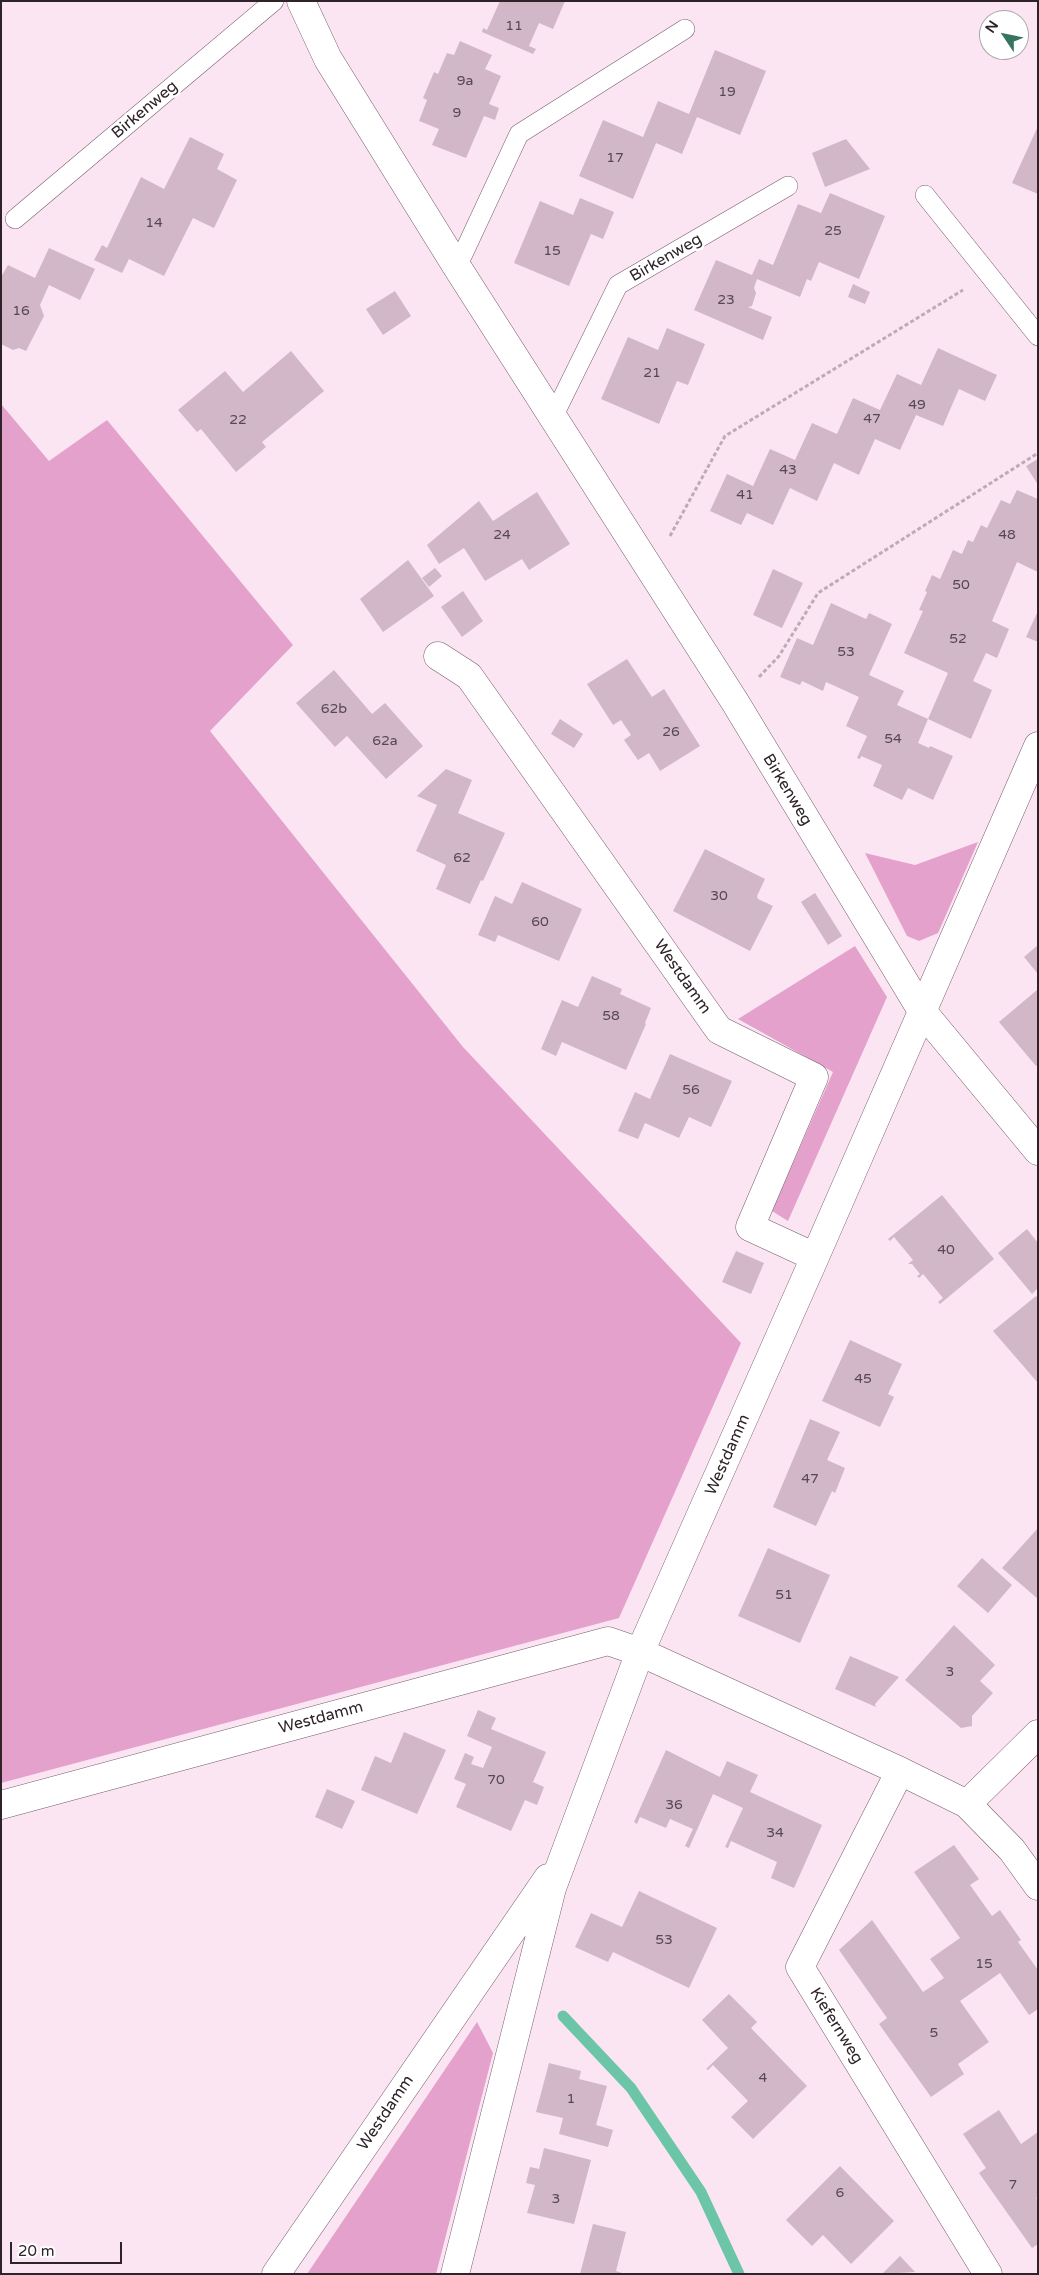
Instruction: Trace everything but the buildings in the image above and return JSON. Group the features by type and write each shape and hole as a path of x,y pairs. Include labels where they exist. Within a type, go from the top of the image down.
{"street":[{"name":"Birkenweg","path":"301,1 328,58 457,267 650,572 735,702 922,1011 1038,1150"},
{"name":"Westdamm","path":"438,656 469,676 719,1030 814,1077 750,1227 815,1257"},
{"name":"Westdamm","path":"455,2274 552,1888 640,1652 1038,746"},
{"name":"Westdamm","path":"1,1805 608,1641 640,1652"},
{"path":"640,1652 900,1771 966,1804 1012,1850 1038,1886"},
{"path":"966,1804 1038,1734"},
{"name":"Kiefernweg","path":"900,1771 800,1967 988,2274"},
{"name":"Westdamm","path":"276,2274 565,1854"}],"lane":[{"name":"Birkenweg","path":"15,219 274,1"},
{"path":"457,267 519,134 685,30"},
{"name":"Birkenweg","path":"553,417 618,285 788,186"},
{"path":"925,195 1038,336"}],"path":[{"path":"650,572 725,436 988,274"},
{"path":"735,702 780,656 818,593 1038,453"}],"shaded area":[{"path":"1,404 49,461 107,420 293,645 210,731 463,1047 741,1343 619,1618 1,1783"},
{"path":"978,842 938,933 919,941 907,936 865,853 915,865"},
{"path":"855,946 887,997 788,1221 772,1211 833,1072 738,1019"},
{"path":"477,2022 493,2053 436,2274 307,2274"}],"waterway":[{"path":"563,2016 631,2088 701,2192 739,2274"}]}
